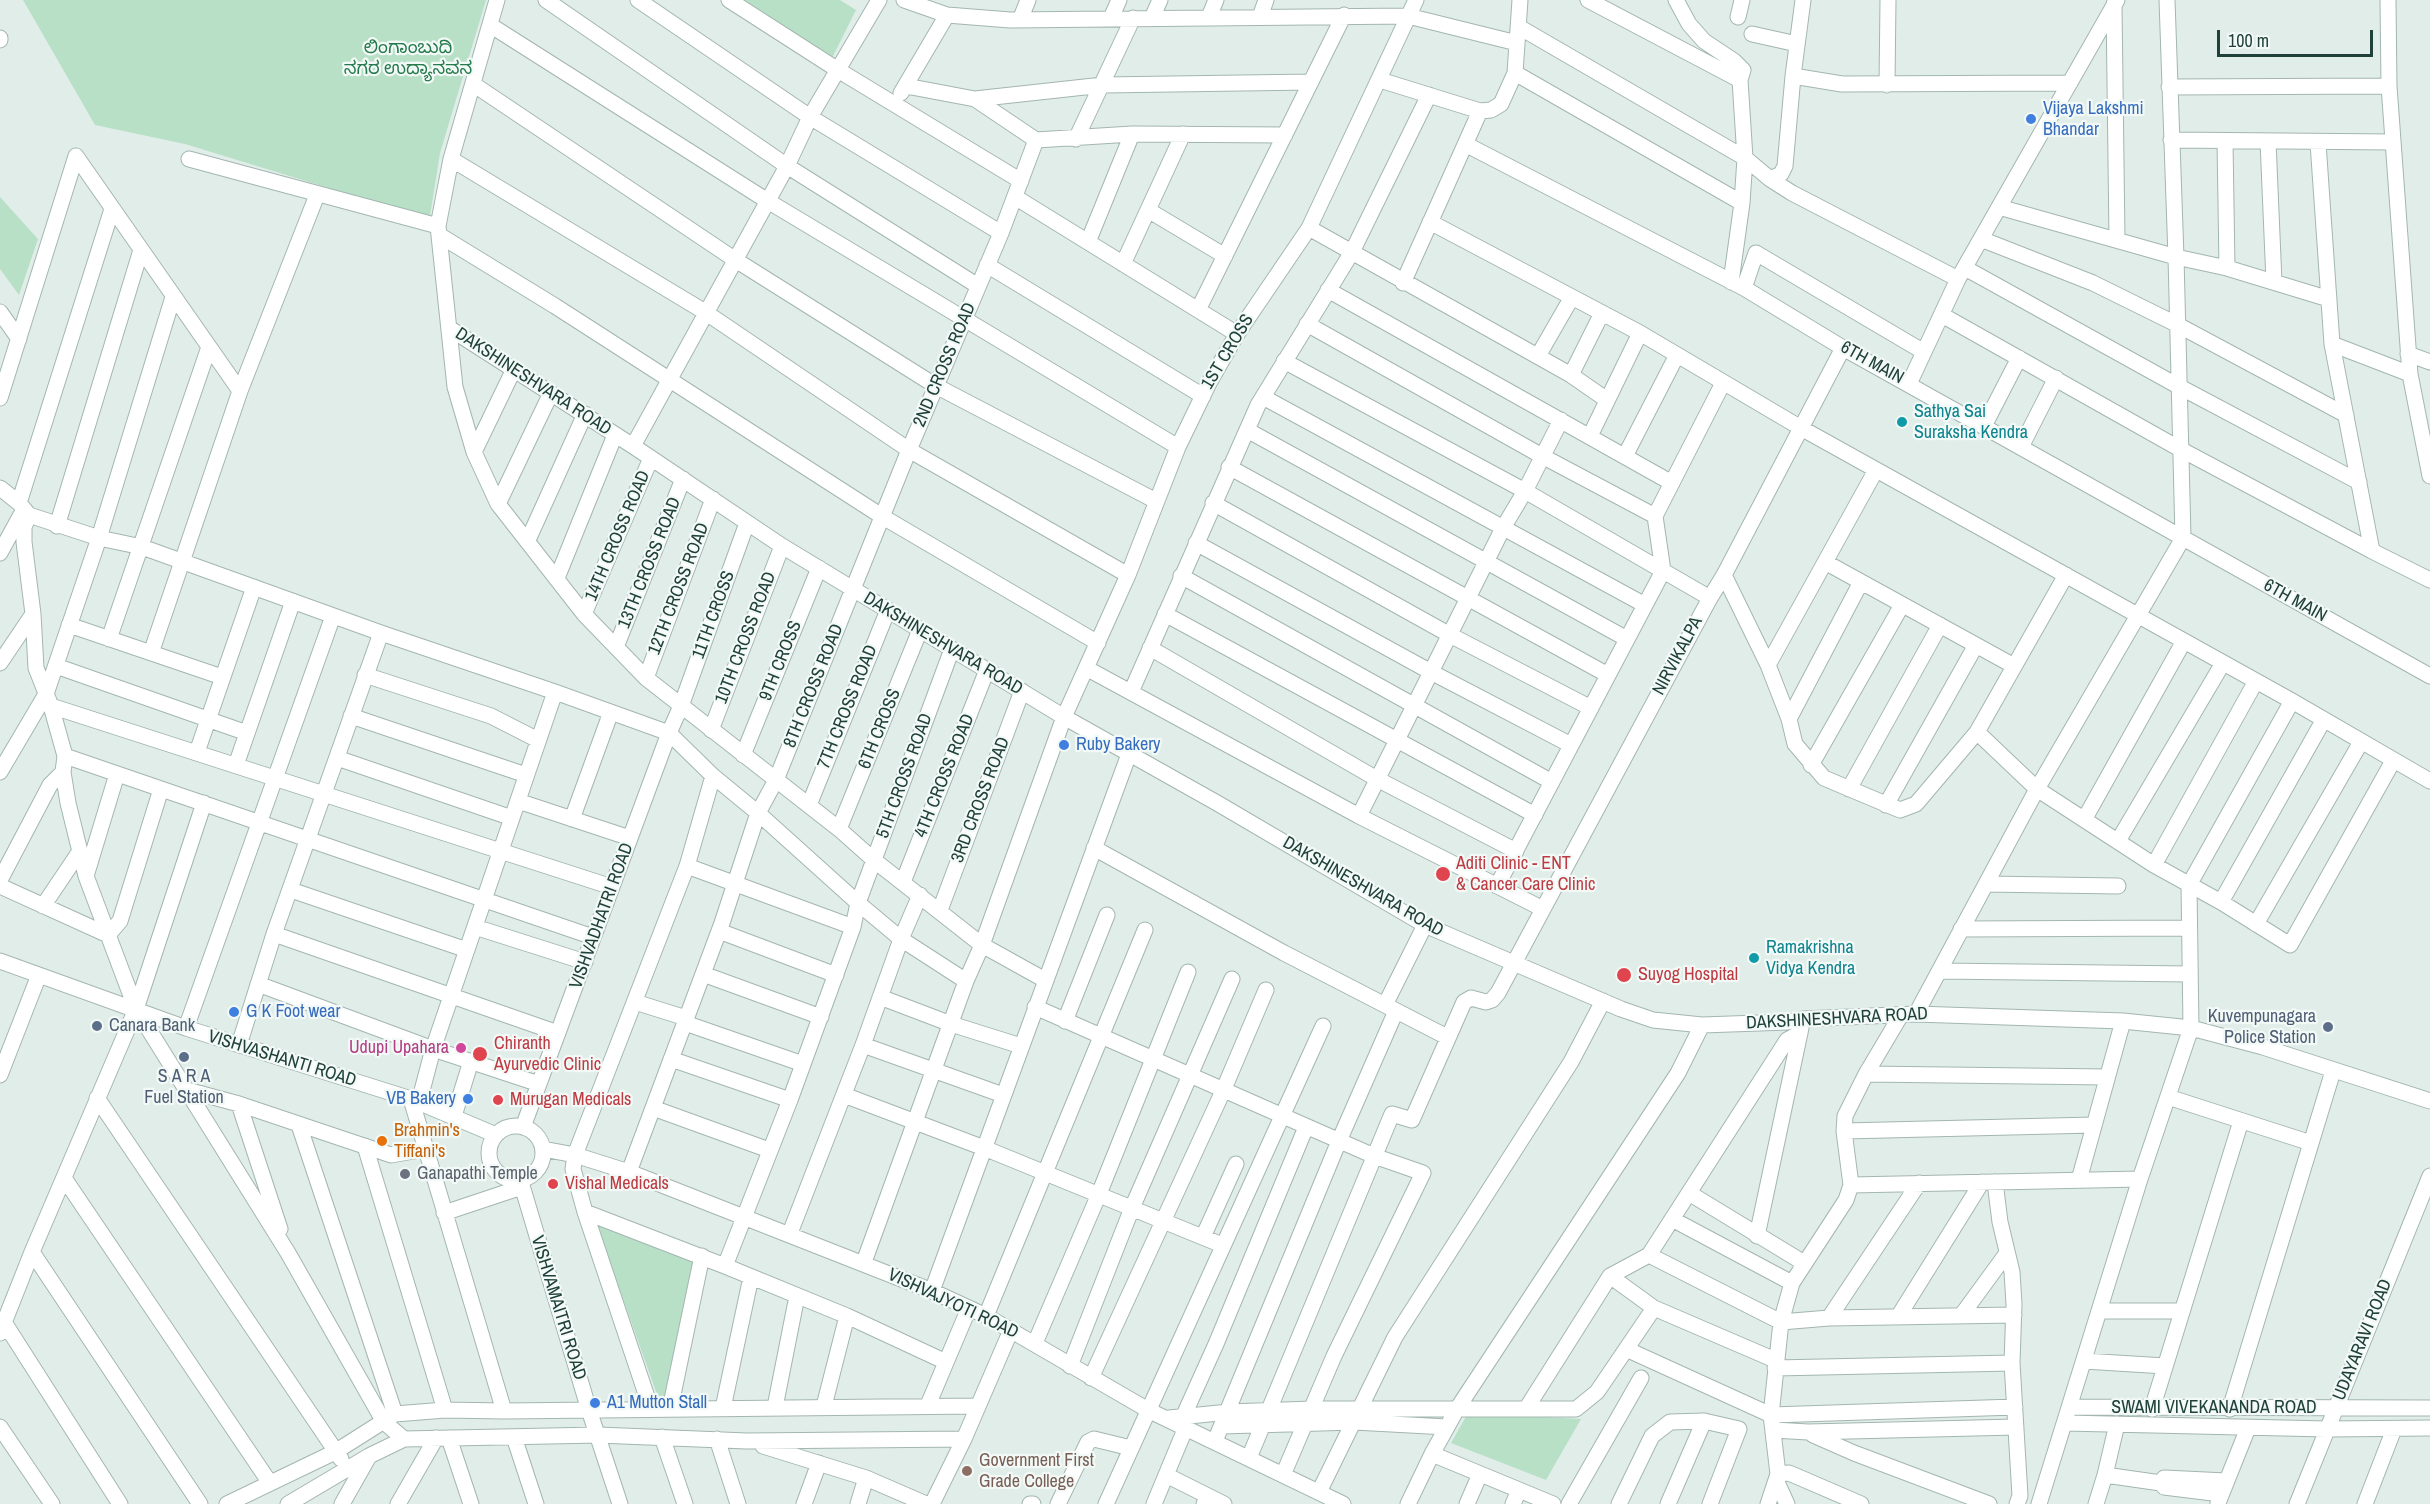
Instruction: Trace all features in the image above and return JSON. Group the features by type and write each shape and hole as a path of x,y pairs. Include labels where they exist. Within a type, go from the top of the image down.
{"street":[{"path":"497,0 451,159 438,231 455,387 474,452 498,504 584,614 646,678 809,805 874,861 940,910 982,945 1045,980"},
{"path":"546,0 787,166 978,286"},
{"path":"638,0 810,117 1001,233"},
{"path":"729,0 838,70 1021,181"},
{"path":"633,446 766,200 787,166 810,117 879,0"},
{"path":"904,0 947,15 1020,20 1408,16 1517,43"},
{"path":"1020,20 1028,0"},
{"path":"1112,18 1119,0"},
{"path":"1152,18 1160,0"},
{"path":"1209,17 1216,0"},
{"path":"1260,16 1266,0"},
{"name":"1ST CROSS","path":"864,1262 1064,717 1128,575 1178,447 1237,334 1309,228 1416,0"},
{"path":"1380,80 1480,111 1491,110 1501,104 1515,73 1520,0"},
{"path":"1588,0 1740,81"},
{"path":"1676,0 1689,24 1704,41 1734,61 1743,70 1740,81 1745,158 1738,285"},
{"path":"1738,17 1742,0"},
{"path":"1770,179 1781,174 1785,166 1803,0"},
{"path":"1887,85 1888,0"},
{"path":"1787,1504 1777,1477 1772,1423 1775,1364 1781,1322 1792,1283 1846,1200 1851,1185 1844,1131 1845,1116 1866,1074 1940,972 2037,789 2183,538 2176,257 2166,0"},
{"path":"2388,0 2389,86 2408,354 2430,476"},
{"path":"1909,384 1961,274 2116,2"},
{"path":"2116,2 2117,240"},
{"path":"895,105 947,15"},
{"path":"1198,310 1344,15"},
{"path":"1076,139 1133,18"},
{"path":"490,25 766,200 1178,447"},
{"path":"1519,27 1745,158 1770,179 1792,193 1961,274 2359,483"},
{"path":"1752,34 1797,44"},
{"path":"1515,73 1742,203"},
{"path":"1793,76 1842,84 2070,83"},
{"path":"906,86 975,99 1103,85 1311,82"},
{"path":"473,84 734,259 936,386 1156,501"},
{"path":"2169,87 2389,86"},
{"path":"1131,692 1229,467 1263,397 1352,252 1429,95"},
{"path":"975,99 1036,140 1132,134 1285,135"},
{"path":"1403,283 1467,145 1480,111"},
{"path":"1088,242 1132,134"},
{"path":"1123,264 1183,134"},
{"name":"2ND CROSS ROAD","path":"853,591 909,450 1001,233 1036,140"},
{"path":"2170,140 2393,142"},
{"path":"2224,141 2227,268"},
{"path":"2268,141 2274,282"},
{"path":"2318,143 2332,344 2372,551"},
{"name":"6TH MAIN","path":"1467,145 1738,285 1844,348 2430,676"},
{"path":"0,395 76,156 240,390"},
{"path":"189,159 285,183 317,195 438,231 883,517 1098,643"},
{"path":"451,159 705,312 909,450 1128,575"},
{"path":"151,653 240,390 317,195"},
{"path":"1014,197 1237,334"},
{"path":"1999,207 2176,257 2227,268 2329,299"},
{"path":"0,553 24,509 112,209"},
{"path":"1148,210 1225,256"},
{"path":"1430,222 1640,333 1801,428 2292,701 2430,781"},
{"path":"1309,228 1403,283 1571,375 1607,400"},
{"path":"1981,240 2093,283 2176,324 2346,415"},
{"path":"57,525 141,250"},
{"path":"1738,285 1756,253 1924,352"},
{"path":"987,265 1203,396"},
{"path":"1328,290 1672,483"},
{"path":"0,772 49,700 56,666 99,538 173,297"},
{"path":"1538,356 1572,297"},
{"path":"0,312 19,339"},
{"path":"1571,375 1602,313"},
{"path":"1942,315 2180,449 2430,580"},
{"path":"1307,324 1542,456 1655,516"},
{"name":"DAKSHINESHVARA ROAD","path":"448,328 585,414 853,591 1064,717 1425,925 1603,1001 1653,1020 1702,1025 1788,1022 1801,1026 1908,1014 2122,1020 2191,1028 2263,1047 2430,1101"},
{"path":"1590,436 1640,333"},
{"path":"2332,344 2410,374"},
{"path":"109,639 209,347"},
{"name":"NIRVIKALPA","path":"1447,1037 1467,998 1486,1002 1492,1000 1498,993 1844,348"},
{"path":"2408,354 2430,362"},
{"path":"1625,456 1677,355"},
{"path":"1984,426 2019,358"},
{"path":"1284,361 1525,491 1710,598"},
{"path":"474,452 514,369"},
{"path":"2021,447 2056,378"},
{"path":"1497,886 1663,571 1655,516 1723,383"},
{"path":"498,504 551,393"},
{"path":"1263,397 1645,605"},
{"path":"528,540 585,414"},
{"path":"1359,816 1503,528 1525,491 1561,420"},
{"path":"1247,430 1627,639"},
{"path":"557,578 615,435"},
{"name":"14TH CROSS ROAD","path":"584,614 651,458"},
{"path":"1229,467 1608,675"},
{"path":"1768,665 1876,470"},
{"name":"13TH CROSS ROAD","path":"616,647 683,479"},
{"path":"0,488 24,509 57,525 99,538 142,547 669,733 713,776 901,939 966,981"},
{"name":"12TH CROSS ROAD","path":"646,678 713,499"},
{"path":"1213,503 1450,635 1591,708"},
{"path":"24,509 24,542 33,614 36,668 49,700 64,764 68,803 86,876 136,1009 404,1439"},
{"name":"11TH CROSS","path":"681,706 747,523"},
{"path":"1196,543 1431,672 1571,745"},
{"name":"10TH CROSS ROAD","path":"711,730 782,546"},
{"path":"1825,562 2013,666"},
{"name":"9TH CROSS","path":"744,755 819,568"},
{"path":"1724,575 1768,665 1789,719 1795,744 1824,778 1900,810 1916,804 1977,732 2066,575"},
{"path":"1181,576 1552,782"},
{"path":"1789,719 1861,582"},
{"path":"197,752 254,587"},
{"name":"8TH CROSS ROAD","path":"629,1172 719,931 758,813 776,780 853,591"},
{"path":"236,765 293,602"},
{"path":"1811,765 1902,605"},
{"name":"7TH CROSS ROAD","path":"809,805 888,610"},
{"path":"0,663 33,614"},
{"path":"1165,614 1535,815"},
{"path":"186,1028 333,616"},
{"path":"69,625 222,677"},
{"path":"1849,789 1940,625"},
{"name":"6TH CROSS","path":"839,829 920,630"},
{"path":"239,1045 274,934 381,633"},
{"path":"2085,818 2184,641"},
{"path":"1886,805 1976,645"},
{"path":"1150,648 1377,779 1516,851"},
{"name":"5TH CROSS ROAD","path":"725,1266 854,927 858,903 952,649"},
{"path":"2118,841 2223,663"},
{"path":"56,666 247,734"},
{"path":"1086,668 1359,816 1543,909"},
{"name":"4TH CROSS ROAD","path":"903,882 987,670"},
{"path":"365,675 491,716 538,740"},
{"path":"2154,865 2256,681"},
{"name":"3RD CROSS ROAD","path":"940,910 1022,691"},
{"path":"504,1411 425,1149 415,1100 555,692"},
{"path":"49,700 236,765 612,887"},
{"path":"2039,1504 2140,1179 2191,1028 2189,885 2292,701"},
{"name":"VISHVADHATRI ROAD","path":"523,1127 681,706"},
{"path":"572,819 611,712"},
{"path":"351,716 526,775"},
{"path":"2221,902 2323,721"},
{"path":"1977,732 2037,789 2085,818 2154,865 2221,902 2290,945 2393,761"},
{"path":"2256,924 2361,742"},
{"path":"932,1291 1129,754"},
{"path":"337,758 512,818"},
{"path":"64,764 117,774 593,937"},
{"path":"0,880 50,785 64,764"},
{"path":"86,876 117,774"},
{"path":"651,1409 585,1212 573,1169 575,1155 687,866 713,776"},
{"path":"108,935 120,921 161,789"},
{"path":"518,801 630,838"},
{"path":"120,1504 2,1327 136,1009 204,803"},
{"path":"1094,848 1284,953 1447,1037 1412,1120 1392,1114 1268,1417 1249,1458"},
{"path":"43,906 80,851"},
{"path":"687,866 854,927"},
{"path":"1986,884 2118,886"},
{"path":"0,886 108,935"},
{"path":"291,890 467,950"},
{"path":"790,1233 863,1045 901,939 920,895"},
{"path":"1065,1021 1107,915"},
{"path":"1215,1441 1425,925"},
{"path":"475,927 585,962"},
{"path":"1961,929 2189,928"},
{"path":"986,1316 1145,930"},
{"path":"719,931 836,975"},
{"path":"274,934 558,1033"},
{"name":"VISHVASHANTI ROAD","path":"0,961 186,1028 415,1100 495,1135"},
{"path":"1035,1343 1099,1194 1188,972"},
{"path":"1940,972 2189,974"},
{"path":"703,974 820,1017"},
{"path":"0,1076 39,975"},
{"path":"1070,1366 1132,1208 1188,1075 1232,979"},
{"path":"258,984 433,1049 539,1084"},
{"path":"1091,1378 1223,1091 1266,990"},
{"path":"880,997 1021,1047"},
{"path":"1319,1492 1395,1337 1571,1062 1603,1001"},
{"path":"635,1002 803,1064"},
{"path":"1035,1007 1306,1127 1374,1156 1423,1173 1334,1356 1283,1474"},
{"path":"2079,1180 2122,1020"},
{"path":"1408,1504 1457,1409 1678,1073 1702,1025"},
{"path":"1106,1504 1323,1026"},
{"path":"1526,1409 1610,1276 1649,1255 1787,1040 1801,1026"},
{"path":"1757,1236 1801,1026"},
{"path":"863,1045 1003,1095"},
{"path":"671,1059 790,1100"},
{"path":"454,1116 471,1060"},
{"path":"2230,1409 2332,1071"},
{"path":"1866,1074 2107,1077"},
{"path":"188,1090 238,1104 391,1155 425,1149"},
{"path":"844,1095 984,1148 1222,1245"},
{"path":"2168,1097 2311,1143"},
{"path":"97,1098 348,1469"},
{"path":"238,1104 288,1253"},
{"path":"653,1108 769,1150"},
{"path":"2152,1409 2241,1121"},
{"path":"298,1125 390,1418"},
{"path":"1844,1131 2094,1125"},
{"path":"444,1213 521,1183 534,1173 539,1166 543,1149 535,1133 523,1127 510,1126 495,1135 489,1152 494,1168 508,1179 521,1183"},
{"path":"1154,1504 1216,1344 1306,1127"},
{"path":"365,1146 446,1410"},
{"name":"VISHVAJYOTI ROAD","path":"543,1149 575,1155 629,1172 864,1262 932,1291 986,1316 1148,1410 1168,1418 1185,1421 1215,1441 1343,1504"},
{"path":"1203,1237 1236,1164"},
{"name":"UDAYARAVI ROAD","path":"2297,1504 2430,1176"},
{"path":"64,1178 270,1483"},
{"path":"1851,1185 2140,1179"},
{"path":"1988,1182 2012,1272 2014,1315 2012,1363 2020,1496 2017,1504"},
{"path":"1898,1317 1988,1182"},
{"name":"VISHVAMAITRI ROAD","path":"521,1183 589,1410 620,1504"},
{"path":"1829,1318 1919,1184"},
{"path":"1689,1193 1804,1263"},
{"path":"585,1212 702,1256 847,1316 946,1362"},
{"path":"1672,1219 1792,1283"},
{"path":"32,1252 200,1504"},
{"path":"1961,1316 2007,1254"},
{"path":"1649,1255 1781,1322 1829,1318 2014,1315"},
{"path":"670,1409 702,1256"},
{"path":"1610,1276 1654,1308 1775,1364 2012,1363"},
{"path":"723,1408 751,1277"},
{"path":"775,1407 797,1296"},
{"path":"928,1405 969,1308"},
{"path":"1185,1421 1309,1416 1360,1407 1576,1408 1597,1392 1654,1308"},
{"path":"2099,1311 2182,1311"},
{"path":"824,1406 847,1316"},
{"path":"747,1441 866,1478 924,1503 964,1439 1011,1330"},
{"path":"1626,1349 1772,1423 1808,1432 1854,1453 1989,1504"},
{"path":"2084,1361 2165,1366"},
{"path":"1569,1504 1641,1378"},
{"path":"227,1504 335,1452 390,1418 446,1410 978,1406"},
{"path":"1772,1423 2015,1407"},
{"name":"SWAMI VIVEKANANDA ROAD","path":"2070,1407 2430,1408"},
{"path":"1309,1416 1354,1422 1447,1427"},
{"path":"1619,1504 1652,1436 1670,1422 1704,1421 1739,1429 1710,1504"},
{"path":"1668,1504 1704,1421"},
{"path":"2065,1423 2248,1428 2430,1428"},
{"path":"2096,1504 2117,1424"},
{"path":"0,1427 52,1504"},
{"path":"1808,1432 2016,1427"},
{"path":"2105,1475 2161,1483 2166,1478 2222,1493 2248,1428"},
{"path":"2365,1504 2394,1429"},
{"path":"294,1502 369,1455 404,1439 597,1435 747,1441 964,1439"},
{"path":"514,1437 536,1504"},
{"path":"662,1437 685,1504"},
{"path":"398,1504 443,1438"},
{"path":"443,1438 471,1504"},
{"path":"717,1439 738,1504"},
{"path":"1058,1504 1088,1442 1094,1439 1131,1448"},
{"path":"1432,1454 1480,1474 1516,1497 1553,1504"},
{"path":"342,1504 369,1455"},
{"path":"804,1504 819,1463"},
{"path":"1777,1477 1789,1473 1861,1504"},
{"path":"1467,1504 1480,1474"},
{"path":"1166,1475 1206,1500 1224,1504"},
{"path":"1768,1504 1777,1477"},
{"path":"858,1504 866,1478"}],"green space":[{"name":"ಲಿಂಗಾಂಬುದಿ ನಗರ ಉದ್ಯಾನವನ","path":"23,0 486,0 440,153 430,216 345,193 185,144 95,125"},
{"path":"736,0 840,0 856,10 830,62"},
{"path":"0,197 38,239 19,295 0,269"},
{"path":"595,1220 695,1261 668,1398 659,1400"},
{"path":"1468,1413 1581,1419 1546,1480 1451,1443"}],"place":[{"name":"Vijaya Lakshmi Bhandar","path":"2031,119"},
{"name":"Sathya Sai Suraksha Kendra","path":"1902,422"},
{"name":"Ruby Bakery","path":"1064,745"},
{"name":"Aditi Clinic - ENT & Cancer Care Clinic","path":"1443,874"},
{"name":"Ramakrishna Vidya Kendra","path":"1754,958"},
{"name":"Suyog Hospital","path":"1624,975"},
{"name":"G K Foot wear","path":"234,1012"},
{"name":"Canara Bank","path":"97,1026"},
{"name":"Kuvempunagara Police Station","path":"2328,1027"},
{"name":"Udupi Upahara","path":"461,1048"},
{"name":"Chiranth Ayurvedic Clinic","path":"480,1054"},
{"name":"S A R A Fuel Station","path":"184,1057"},
{"name":"VB Bakery","path":"468,1099"},
{"name":"Murugan Medicals","path":"498,1100"},
{"name":"Brahmin's Tiffani's","path":"382,1141"},
{"name":"Ganapathi Temple","path":"405,1174"},
{"name":"Vishal Medicals","path":"553,1184"},
{"name":"A1 Mutton Stall","path":"595,1403"},
{"name":"Government First Grade College","path":"967,1471"}]}
